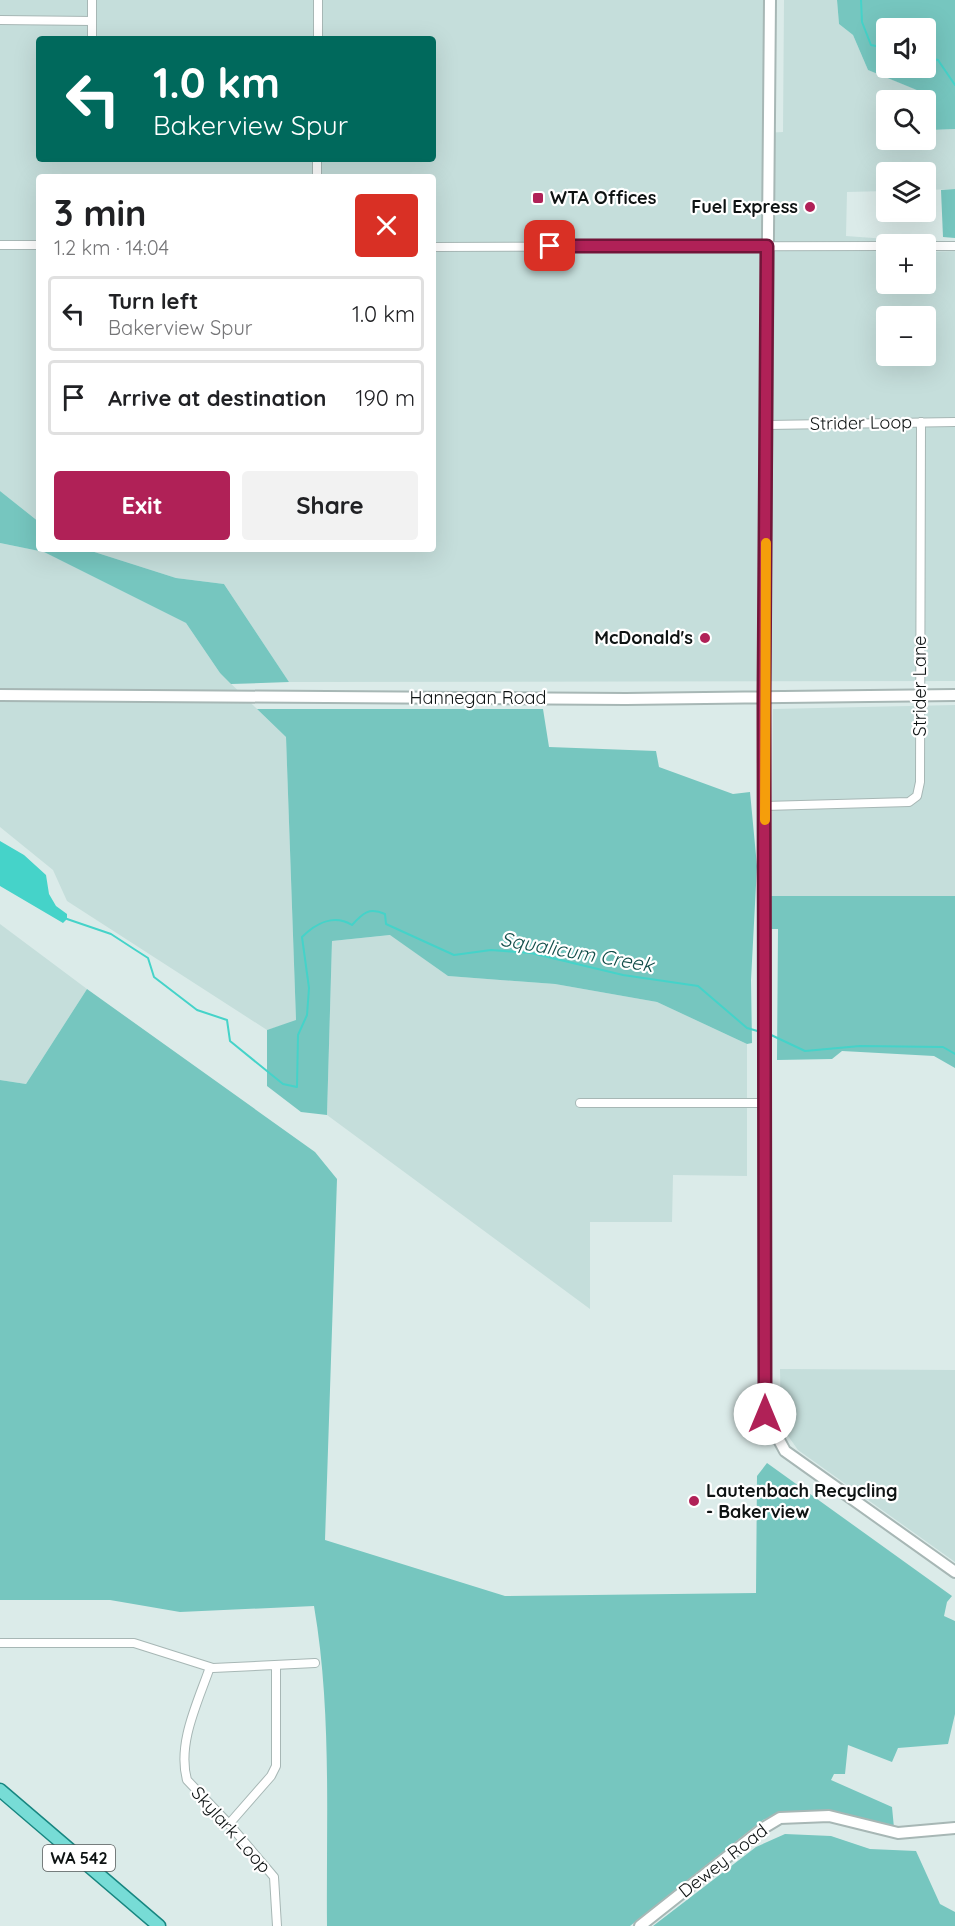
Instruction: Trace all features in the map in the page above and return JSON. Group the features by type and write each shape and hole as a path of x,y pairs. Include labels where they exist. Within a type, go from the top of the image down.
{"main road":[{"path":"770,0 764,698 765,1414 785,1451 955,1572"},
{"name":"Hannegan Road","path":"0,695 764,698 955,695"},
{"name":"WA 542","path":"0,1790 159,1926"},
{"name":"Dewey Road","path":"640,1926 756,1833 780,1818 829,1816 898,1833 955,1828"}],"street":[{"path":"92,0 92,36"},
{"path":"318,0 318,36"},
{"path":"0,20 92,21"},
{"path":"0,245 36,245"},
{"path":"436,247 876,246"},
{"path":"936,246 955,246"},
{"name":"Strider Lane","path":"765,806 914,800 920,782 921,422"},
{"name":"Strider Loop","path":"768,425 955,422"},
{"path":"580,1102 765,1103"},
{"path":"0,1643 134,1643 210,1667 315,1662"},
{"path":"229,1824 271,1776 276,1766 276,1665"},
{"name":"Skylark Loop","path":"210,1667 183,1752 186,1780 229,1824 274,1878 277,1926"}],"shaded area":[{"path":"0,0 763,0 763,133 783,132 784,0 837,0 839,24 853,35 868,70 876,73 876,78 888,78 918,90 876,90 876,150 936,150 936,130 955,129 955,189 936,190 936,162 876,162 876,191 847,192 846,236 876,238 876,294 936,294 936,252 955,251 955,681 289,682 224,584 176,578 94,552 436,552 436,174 36,174 36,520 0,491"},
{"path":"837,0 955,0 955,129 936,130 936,90 917,90 888,78 936,78 936,18 876,18 876,73 868,70 853,35 839,24"},
{"path":"955,189 955,238 943,237 941,190"},
{"path":"0,491 36,520 36,550 0,543"},
{"path":"0,543 44,552 186,623 220,673 286,737 296,1021 267,1030 67,901 53,870 0,827"},
{"path":"44,552 94,552 176,578 224,584 289,682 231,684 220,673 186,623"},
{"path":"955,705 955,896 771,896 773,709"},
{"path":"257,709 543,709 549,747 656,751 659,767 733,794 750,792 757,866 751,980 752,1043 747,1044 657,1002 555,984 448,976 390,935 332,941 327,1115 301,1112 267,1086 267,1030 296,1020 286,737"},
{"path":"0,841 24,855 46,875 49,894 56,906 67,914 67,919 63,923 0,886"},
{"path":"771,896 955,896 955,1068 934,1056 842,1051 832,1059 777,1060 778,929 771,929"},
{"path":"0,924 87,989 26,1084 0,1080"},
{"path":"391,935 448,976 555,984 657,1002 747,1044 747,1176 673,1175 672,1222 590,1222 590,1309 327,1115 332,941"},
{"path":"87,989 315,1152 337,1179 325,1540 505,1596 756,1593 757,1476 767,1463 952,1596 947,1602 944,1616 955,1621 955,1714 948,1744 898,1748 892,1762 848,1745 845,1774 834,1774 831,1780 892,1807 894,1828 781,1813 763,1820 630,1926 327,1926 326,1725 320,1646 314,1606 180,1612 110,1600 0,1600 0,1080 26,1084"},
{"path":"780,1369 955,1370 955,1562 798,1450 781,1426"},
{"path":"785,1834 831,1836 870,1849 916,1851 940,1904 955,1912 955,1926 653,1926 756,1847"}],"waterway":[{"path":"861,0 862,22 871,45 876,46"},
{"path":"936,60 955,85"},
{"name":"Squalicum Creek","path":"67,919 111,934 148,958 154,977 197,1010 227,1020 230,1041 283,1084 297,1087 298,1035 307,1015 309,988 302,937 319,924 332,920 352,925 363,914 370,911 385,914 386,924 454,955 491,950 531,953 623,975 698,986 747,1028 761,1032"},
{"name":"Squalicum Creek","path":"769,1034 805,1051 860,1046 943,1047 955,1054"}],"slow traffic":[{"path":"765,820 766,543"}],"place":[{"name":"WTA Offices","path":"538,198"},
{"name":"Fuel Express","path":"810,207"},
{"name":"McDonald's","path":"705,638"},
{"name":"Lautenbach Recycling - Bakerview","path":"694,1501"}],"route":[{"path":"550,246 767,246 768,425 764,698 765,1414"}]}
